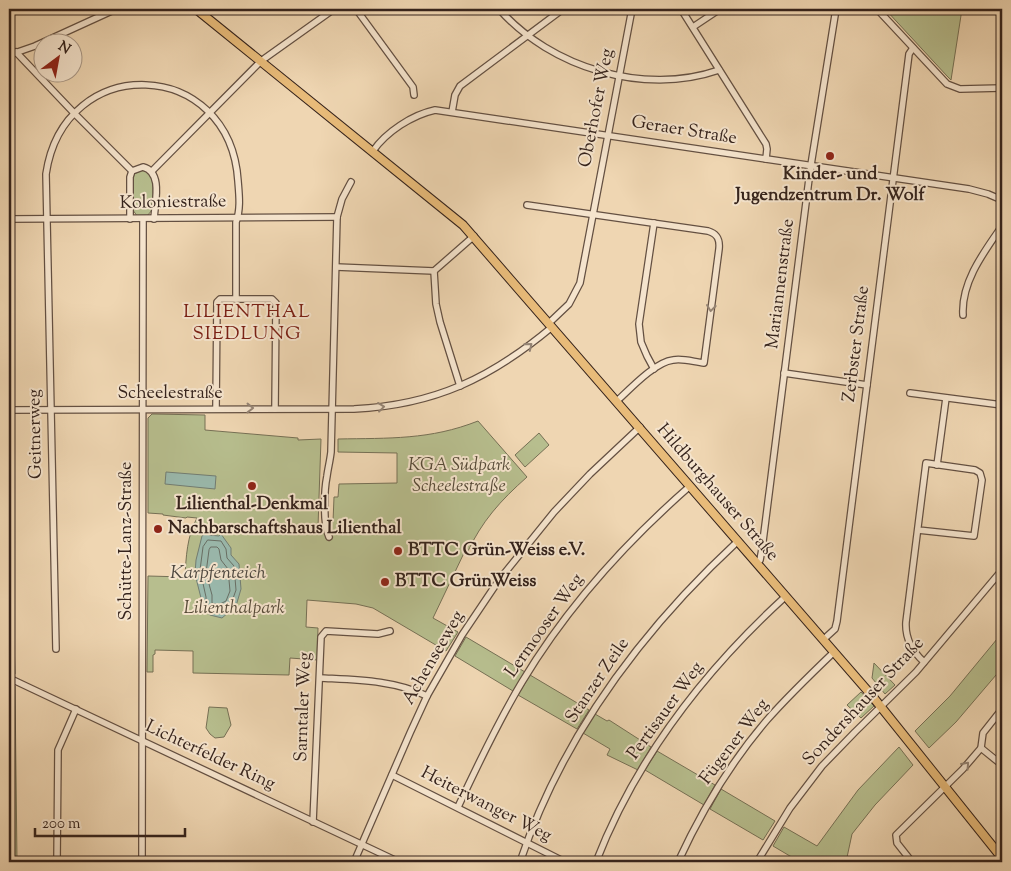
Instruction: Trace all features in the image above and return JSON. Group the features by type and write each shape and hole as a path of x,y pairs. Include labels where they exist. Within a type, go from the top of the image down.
{"main road":[{"name":"Hildburghauser Straße","path":"196,9 373,151 379,158 391,165 457,219 474,236 881,706 1002,858"}],"street":[{"path":"9,55 35,46 116,9"},
{"path":"152,171 261,61 334,9"},
{"path":"356,9 414,87 414,95"},
{"path":"499,9 527,35 558,55 576,63 619,76 648,79 694,77 719,70"},
{"path":"452,112 455,95 460,86 563,9"},
{"name":"Oberhofer Weg","path":"551,325 569,304 578,289 632,9"},
{"path":"681,9 766,144 768,150 766,159"},
{"path":"693,27 720,9"},
{"name":"Mariannenstraße","path":"757,563 760,560 762,549 811,165 836,9"},
{"path":"877,9 943,81 950,86 960,89 1002,88"},
{"name":"Zerbster Straße","path":"824,639 835,629 837,621 909,54 913,48"},
{"path":"16,52 74,114 132,171"},
{"name":"Geitnerweg","path":"56,649 47,219 48,165 55,141 60,132 74,114 88,101 125,86 144,85 176,91 196,102 210,113 225,132 236,158 238,184 236,299"},
{"name":"Geraer Straße","path":"373,151 380,142 413,117 435,110 976,190 1002,200"},
{"path":"132,171 143,167 152,171 156,178 154,218"},
{"path":"130,219 130,177 132,171"},
{"path":"329,537 325,526 326,476 330,463 337,217 342,199 351,182"},
{"path":"527,205 712,232 719,240 704,363 673,360 663,363 617,401"},
{"name":"Koloniestraße","path":"9,219 337,217"},
{"name":"Schütte-Lanz-Straße","path":"142,862 143,219"},
{"path":"654,223 639,324 641,342 654,369"},
{"path":"963,315 963,301 972,276 984,252 1002,226"},
{"path":"336,267 434,271 474,236"},
{"path":"434,271 436,304 440,322 460,386"},
{"path":"216,408 217,302 220,299 272,298 276,303 275,409"},
{"name":"Scheelestraße","path":"9,410 369,408 402,404 433,396 460,386 497,368 519,354 551,325"},
{"path":"784,373 867,385"},
{"path":"910,393 1002,405"},
{"path":"937,465 946,398"},
{"name":"Achenseeweg","path":"354,862 427,696 453,649 518,555 554,512 590,474 640,428"},
{"path":"918,530 973,536 975,534 982,480 980,473 975,470 926,464 906,628 912,648 924,662"},
{"name":"Lermooser Weg","path":"458,807 488,744 548,642 615,558 646,526 690,486"},
{"name":"Stanzer Zeile","path":"520,862 526,842 546,796 586,722 614,680 636,650 682,596 738,541"},
{"name":"Sondershauser Straße","path":"758,862 790,808 813,777 854,732 906,683 1002,570"},
{"name":"Pertisauer Weg","path":"596,862 630,789 680,711 728,652 786,596"},
{"name":"Sarntaler Weg","path":"313,822 321,637 329,631 378,634 390,631"},
{"name":"Fügener Weg","path":"678,862 711,800 744,749 774,712 834,652"},
{"name":"Lichterfelder Ring","path":"9,678 399,862"},
{"path":"320,678 383,682 410,689 427,696"},
{"path":"57,862 58,750 76,709"},
{"path":"912,862 898,844 896,835 981,748 982,733 1002,709"},
{"path":"981,748 1002,766"},
{"name":"Heiterwanger Weg","path":"392,775 566,862"}],"green space":[{"path":"885,9 962,9 951,80 947,76"},
{"path":"142,170 150,173 153,179 153,209 147,216 138,217 132,209 133,178 134,174"},
{"path":"152,414 205,415 205,430 298,438 298,440 321,439 318,527 327,522 333,522 334,497 338,497 339,484 397,483 397,453 338,452 338,439 426,435 443,432 478,421 527,477 492,512 467,553 464,553 433,618 458,632 446,651 373,608 356,604 307,600 306,627 318,628 317,660 290,658 289,675 193,673 193,651 155,650 153,655 153,672 147,672 148,576 185,577 189,539 197,518 148,513 148,418"},
{"path":"539,433 549,445 525,467 515,455"},
{"path":"10,491 15,674 9,671"},
{"path":"1002,633 1002,668 956,722 929,748 915,731 950,696"},
{"path":"466,637 525,672 513,691 455,656"},
{"path":"874,663 895,685 885,694 872,678"},
{"path":"530,675 589,710 577,729 518,695"},
{"path":"9,684 15,686 17,862 9,862"},
{"path":"861,692 874,706 861,718 847,705"},
{"path":"209,707 227,708 231,725 224,737 215,738 206,728"},
{"path":"595,714 607,721 609,720 651,747 638,770 607,755 610,749 583,733"},
{"path":"899,747 913,765 875,805 852,834 846,862 800,862 773,846 784,827 817,846 858,790"},
{"path":"657,751 715,785 704,805 645,770"},
{"path":"721,789 775,821 763,840 710,809"}],"water":[{"path":"166,472 216,476 215,489 165,484"},
{"name":"Karpfenteich","path":"207,532 209,535 219,536 221,534 231,548 231,555 239,564 241,589 236,606 222,618 210,615 201,608 201,598 195,574 196,560 202,536"}],"place":[{"name":"Kinder- und Jugendzentrum Dr. Wolf","path":"830,156"},
{"name":"Lilienthal-Denkmal","path":"252,486"},
{"name":"Nachbarschaftshaus Lilienthal","path":"158,529"},
{"name":"BTTC Grün-Weiss e.V.","path":"398,551"},
{"name":"BTTC GrünWeiss","path":"385,582"}],"district":[{"name":"LILIENTHAL SIEDLUNG","path":"247,323"}],"park label":[{"name":"KGA Südpark Scheelestraße","path":"459,476"},
{"name":"Lilienthalpark","path":"234,609"}]}
